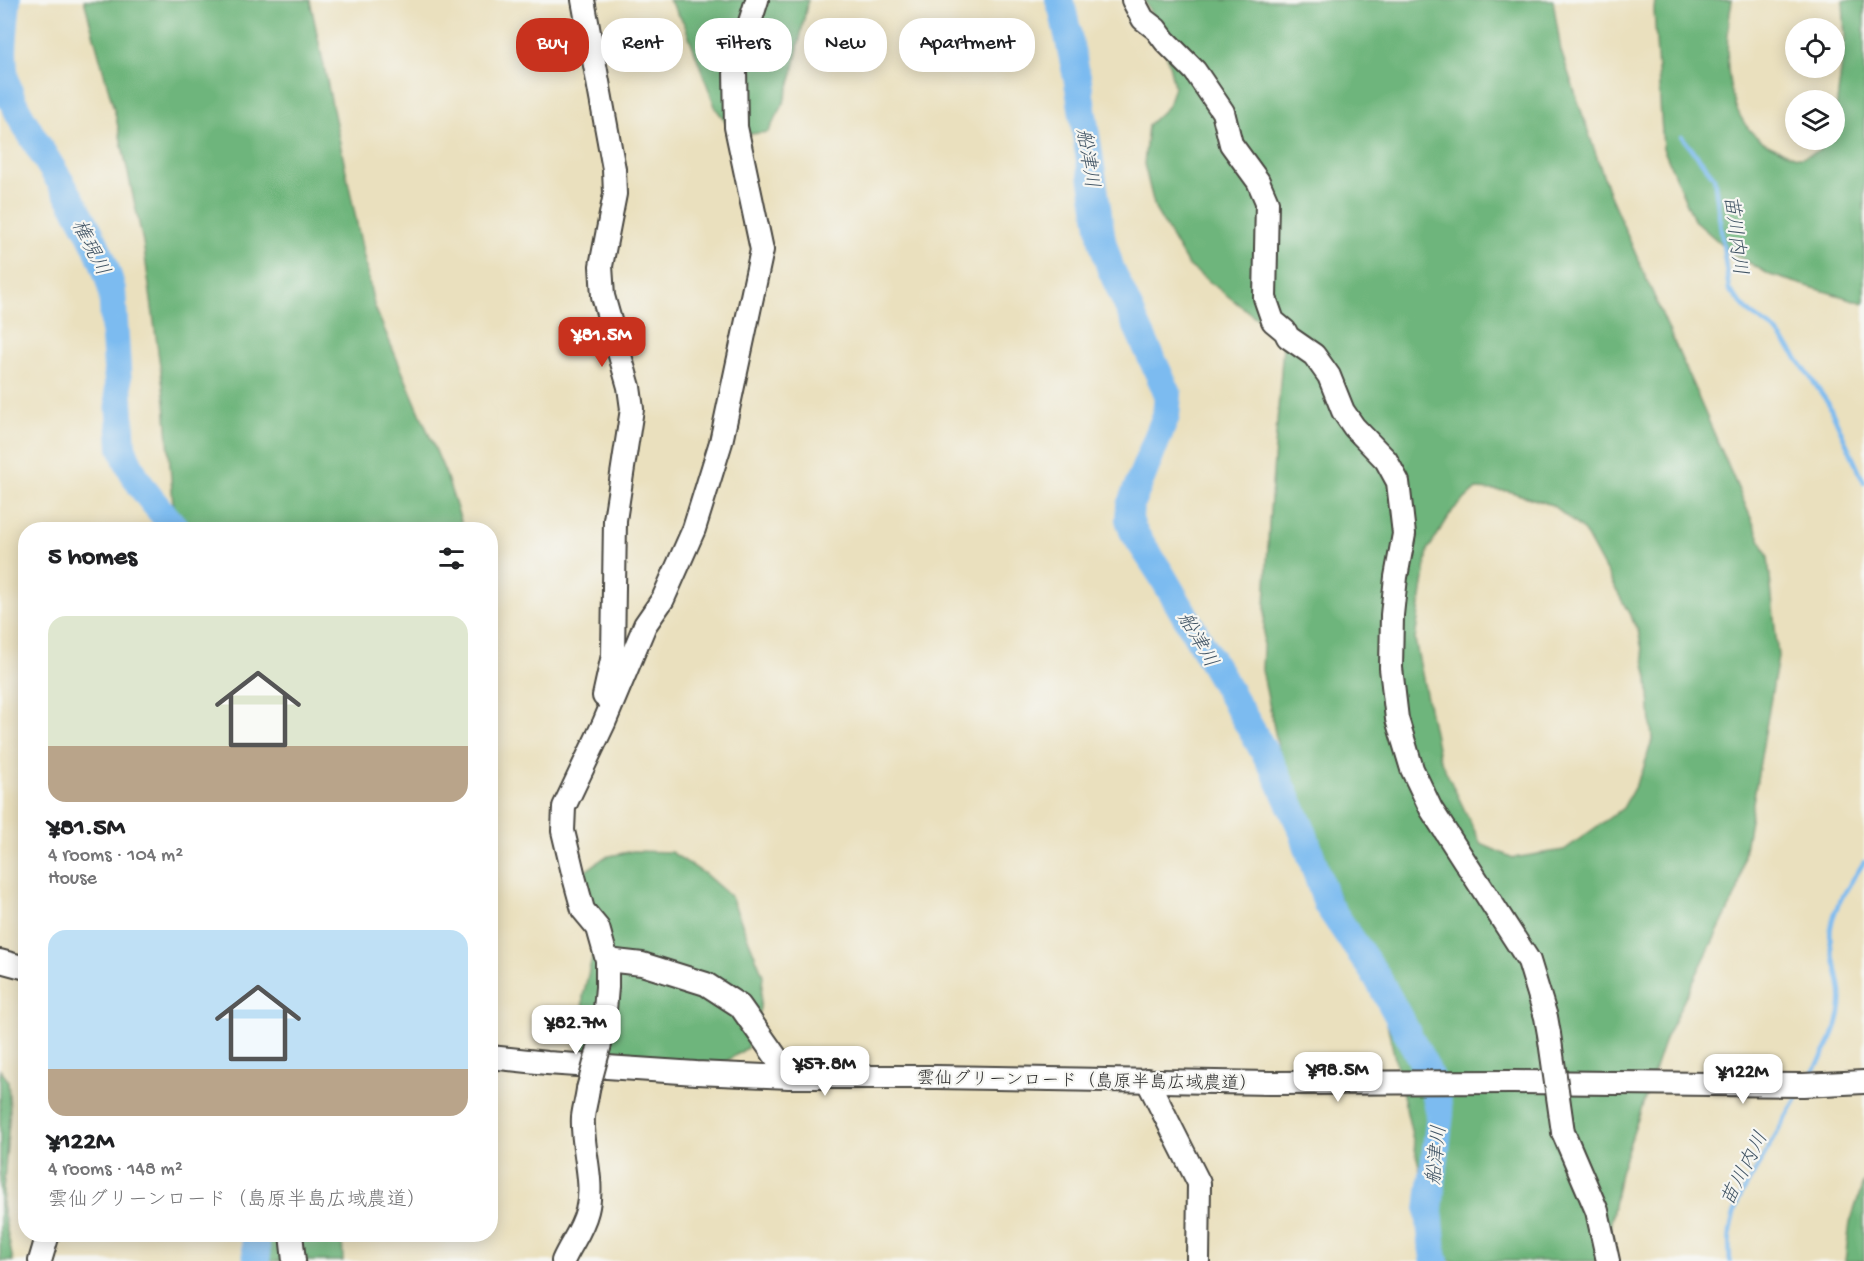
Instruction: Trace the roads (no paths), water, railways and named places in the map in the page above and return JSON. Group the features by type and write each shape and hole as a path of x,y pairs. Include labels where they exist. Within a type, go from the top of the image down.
{"street":[{"path":"583,0 614,169 615,194 601,266 603,296 629,387 632,409 615,520 613,655 600,713 604,723"},
{"path":"563,1261 579,1234 587,1209 589,1189 583,1118 603,1033 608,987 607,960 598,928 583,910 563,831 564,807 604,723 645,626 663,599 694,529 721,442 762,250 736,127 735,69 757,0"},
{"path":"1133,0 1143,19 1156,29 1195,71 1223,112 1231,144 1258,181 1267,202 1265,298 1273,321 1285,331 1288,337 1314,355 1329,376 1343,411 1354,427 1386,460 1398,482 1404,534 1392,615 1391,668 1397,719 1412,769 1431,809 1530,961 1546,1017 1563,1132 1597,1211 1608,1261"},
{"path":"607,960 642,964 706,984 740,1005 790,1077"},
{"path":"0,961 18,966"},
{"name":"雲仙グリーンロード（島原半島広域農道）","path":"498,1058 684,1072 790,1077 1270,1083 1513,1082 1803,1085 1864,1082"},
{"path":"1155,1081 1199,1183 1198,1261"},
{"path":"40,1261 46,1242"},
{"path":"292,1242 294,1261"}],"waterway":[{"name":"権現川","path":"7,0 3,51 6,82 15,106 70,197 99,251 112,290 122,447 139,482 170,522"},
{"name":"船津川","path":"1059,0 1078,82 1102,240 1110,267 1168,394 1166,416 1130,506 1129,519 1133,531 1161,574 1273,767 1303,832 1327,904 1377,977 1426,1068 1440,1114 1429,1210 1435,1261"},
{"name":"苗川内川","path":"1682,137 1714,177 1729,290 1751,314 1776,331 1792,351 1828,403 1864,482"},
{"name":"苗川内川","path":"1809,1079 1834,1034 1840,1010 1840,985 1830,938 1834,914 1864,862"},
{"name":"苗川内川","path":"1730,1261 1730,1230 1739,1199 1800,1093"},
{"name":"権現川","path":"256,1242 257,1261"}]}
